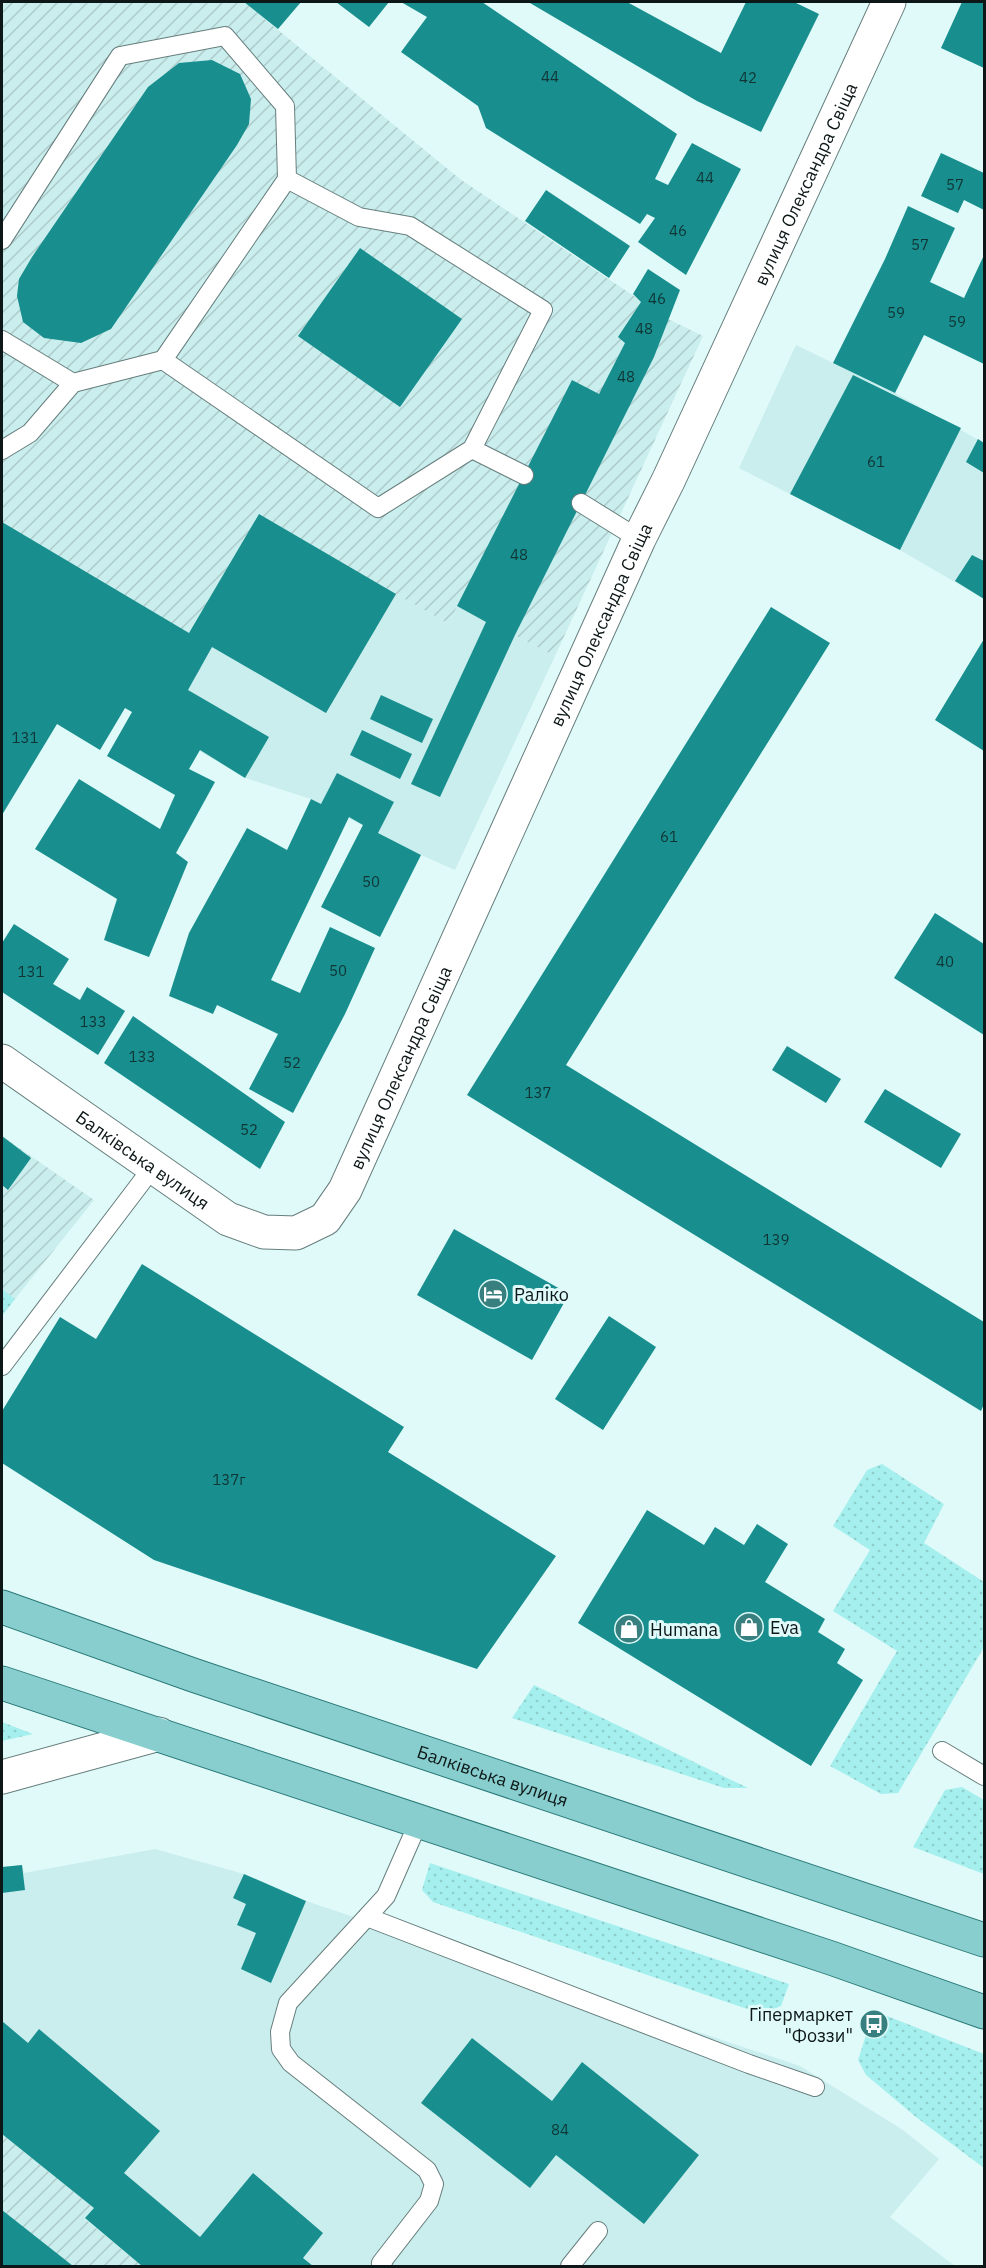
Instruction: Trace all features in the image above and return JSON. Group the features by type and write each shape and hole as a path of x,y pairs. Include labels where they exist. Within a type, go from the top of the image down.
{"main road":[{"name":"Балківська вулиця","path":"2,1607 193,1675 984,1940"},
{"path":"2,1683 831,1958 984,2012"}],"street":[{"name":"вулиця Олександра Свіща","path":"296,1233 325,1219 345,1190 639,539 669,479 889,2"},
{"name":"Балківська вулиця","path":"2,1061 228,1219 264,1232 296,1233"},
{"path":"2,1777 159,1734"}],"lane":[{"path":"2,240 120,56 225,36 285,106 287,178 164,360 73,383 30,433 2,450"},
{"path":"164,360 378,508 472,449 543,310 410,226 359,217 287,178"},
{"path":"2,340 73,383"},
{"path":"472,449 524,475"},
{"path":"580,503 639,539"},
{"path":"2,1366 153,1167"},
{"path":"942,1751 984,1776"},
{"path":"383,2266 381,2263 429,2200 434,2184 427,2170 291,2063 281,2049 280,2032 288,2003 386,1896 419,1821"},
{"path":"367,1917 815,2087"},
{"path":"570,2266 598,2231"}],"shaded area":[{"path":"2,2 244,2 460,179 668,319 703,336 555,656 457,606 449,624 396,594 326,713 213,647 164,730 51,663 10,672 2,685"},
{"path":"796,345 895,393 984,443 984,599 900,550 739,468"},
{"path":"396,594 449,624 457,606 555,656 455,870 311,799 245,778 164,730 212,647"},
{"path":"2,1136 94,1200 15,1299 2,1289"},
{"path":"2,1289 15,1299 2,1316"},
{"path":"882,1464 944,1504 924,1543 984,1582 984,1647 898,1793 881,1794 830,1766 897,1651 833,1611 870,1550 833,1526 867,1470"},
{"path":"534,1685 748,1788 724,1788 512,1718"},
{"path":"2,1722 33,1734 2,1741"},
{"path":"962,1787 984,1800 984,1874 913,1847 945,1790"},
{"path":"155,1849 244,1874 306,1901 800,2066 903,2130 939,2159 890,2217 955,2266 313,2266 303,2258 295,2266 142,2266 85,2218 94,2208 2,2134 2,1867 22,1865 24,1873"},
{"path":"430,1863 789,1984 781,2006 762,2014 433,1902 422,1890"},
{"path":"887,2016 984,2054 984,2168 916,2117 866,2075 858,2060 871,2020"},
{"path":"2,2134 94,2208 85,2219 142,2266 2,2266"}],"building":[{"path":"244,2 301,2 278,29"},
{"path":"336,2 389,2 369,27"},
{"path":"401,2 482,2 677,134 655,179 668,185 692,143 741,169 686,275 638,242 655,218 647,214 640,224 486,128 478,106 401,52 427,17"},
{"path":"531,2 627,2 721,53 746,2 794,2 819,14 761,132 697,101"},
{"path":"962,2 984,2 984,68 941,48"},
{"path":"212,60 240,74 251,99 249,124 237,145 111,329 81,343 44,338 23,322 17,296 19,279 32,257 148,87 179,63"},
{"path":"941,153 984,173 984,210 964,200 958,213 921,196"},
{"path":"546,190 630,246 609,278 525,221"},
{"path":"908,206 955,228 930,282 964,298 984,255 984,364 924,335 895,393 833,363 885,259"},
{"path":"360,248 462,319 400,407 298,336"},
{"path":"648,269 680,290 654,357 515,635 440,797 411,784 486,622 457,606 572,380 599,394 625,343 618,337 641,302 633,294"},
{"path":"853,375 961,428 900,550 790,494"},
{"path":"978,439 984,443 984,473 966,462"},
{"path":"259,514 396,594 326,713 212,647 188,690 269,737 245,778 200,750 189,769 215,782 176,853 188,862 149,957 104,940 117,899 35,849 79,779 160,829 175,795 107,756 132,712 125,708 100,750 57,724 2,815 2,522 189,633"},
{"path":"972,555 984,561 984,599 955,581"},
{"path":"771,607 830,643 566,1065 984,1322 984,1404 981,1411 467,1095"},
{"path":"984,639 984,751 935,720"},
{"path":"381,695 433,719 422,743 370,719"},
{"path":"362,730 412,754 400,779 350,755"},
{"path":"337,773 394,802 378,833 421,855 380,937 321,907 363,825 349,817 271,980 300,993 330,927 375,948 345,1014 293,1113 249,1089 278,1034 217,1005 213,1014 169,996 189,933 247,828 287,850 311,799 321,804"},
{"path":"935,913 984,944 984,1035 894,978"},
{"path":"14,924 69,959 53,984 80,1000 87,987 125,1011 98,1055 2,992 2,943"},
{"path":"133,1016 285,1122 260,1169 104,1063"},
{"path":"787,1046 841,1079 826,1103 772,1070"},
{"path":"885,1089 961,1134 941,1168 864,1122"},
{"path":"2,1136 31,1158 8,1190 2,1185"},
{"name":"Раліко","path":"454,1229 569,1294 532,1360 417,1295"},
{"path":"142,1264 404,1427 388,1452 556,1556 477,1669 154,1560 2,1463 2,1411 60,1317 96,1339"},
{"path":"609,1316 656,1347 603,1430 555,1399"},
{"path":"647,1510 704,1545 715,1527 744,1545 757,1524 788,1544 765,1582 825,1619 818,1632 845,1649 837,1663 863,1680 811,1766 578,1623"},
{"path":"22,1865 25,1890 2,1893 2,1867"},
{"path":"244,1874 306,1901 271,1983 241,1969 256,1933 237,1925 246,1904 233,1898"},
{"path":"2,2021 28,2043 39,2029 160,2131 124,2173 200,2237 253,2173 323,2233 303,2258 313,2266 142,2266 85,2218 94,2208 2,2134"},
{"path":"472,2038 552,2101 582,2062 699,2155 644,2224 556,2155 530,2188 421,2103"},
{"path":"2,2210 73,2266 2,2266"}],"place":[{"name":"Раліко","path":"493,1294"},
{"name":"Eva","path":"749,1627"},
{"name":"Humana","path":"629,1629"},
{"name":"Гіпермаркет \"Фоззи\"","path":"874,2024"}]}
